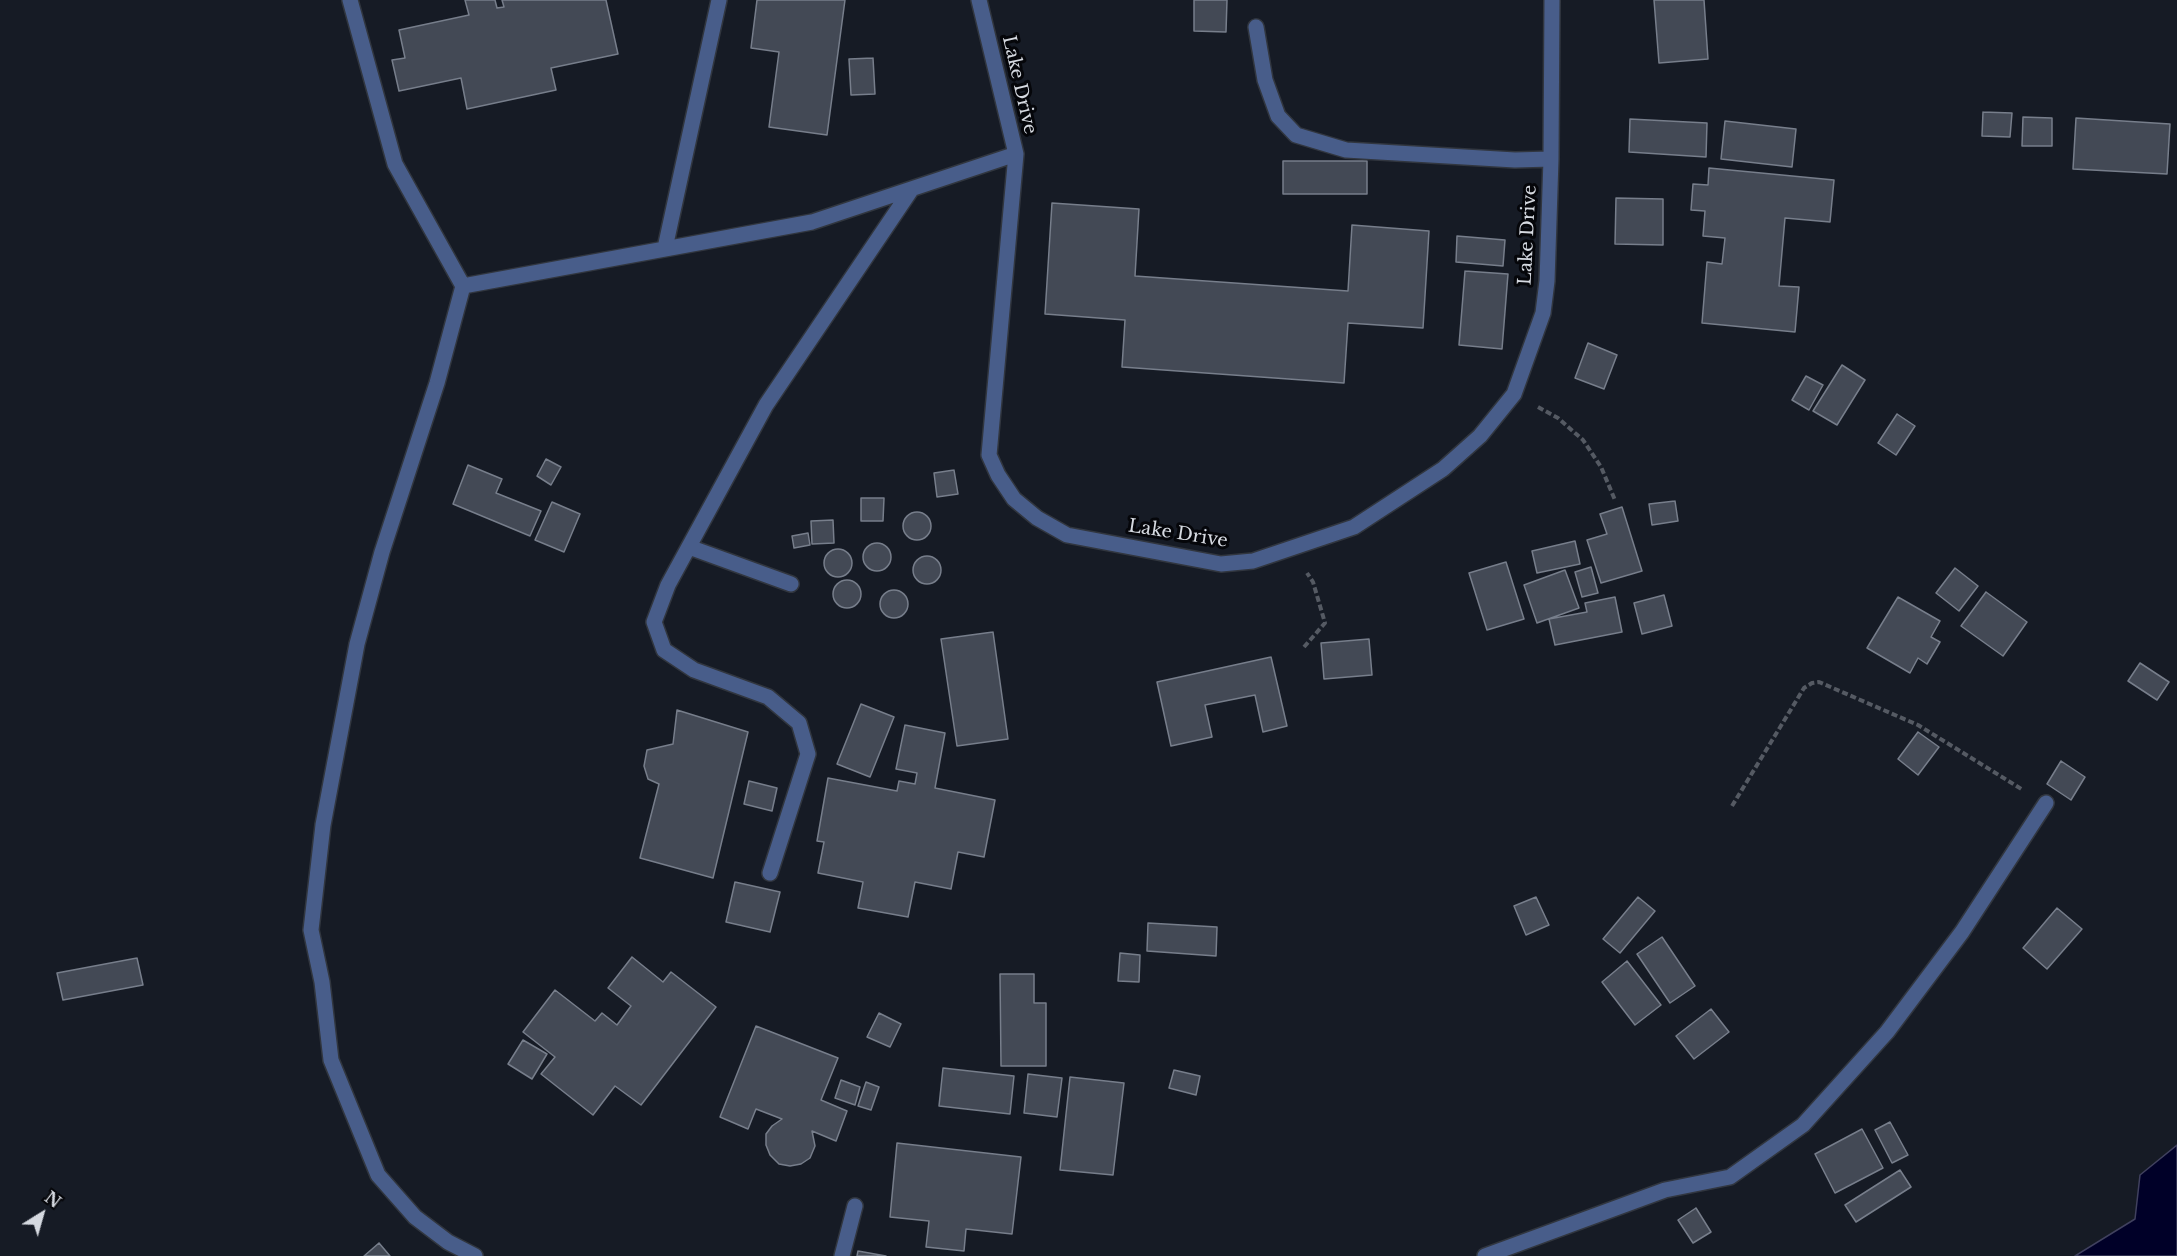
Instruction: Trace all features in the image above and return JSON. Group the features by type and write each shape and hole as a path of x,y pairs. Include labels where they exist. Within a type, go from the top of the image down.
{"street":[{"path":"350,0 395,164 462,286 437,383 382,552 357,644 323,825 311,930 322,981 331,1060 378,1175 415,1217 448,1242 475,1256"},
{"path":"665,248 719,0"},
{"name":"Lake Drive","path":"979,0 1016,154 989,455 998,475 1014,499 1037,518 1066,535 1221,564 1253,561 1354,527 1443,470 1480,436 1514,394 1543,313 1547,281 1551,159 1552,0"},
{"path":"1256,27 1264,80 1278,116 1296,135 1346,150 1515,160 1551,159"},
{"path":"462,286 812,222 1016,154"},
{"path":"770,873 808,754 799,723 768,697 694,670 663,650 654,622 668,585 766,405 911,190"},
{"path":"689,547 791,584"},
{"path":"1485,1256 1665,1190 1730,1178 1803,1125 1887,1032 1962,932 2046,803"},
{"path":"842,1256 855,1206"}],"path":[{"path":"1514,394 1558,418 1583,440 1601,467 1615,501"},
{"path":"1288,549 1313,582 1325,623 1304,646"},
{"path":"1732,806 1804,688 1819,682 1918,725 2046,803"}],"water":[{"path":"2177,1145 2177,1256 2075,1256 2135,1219 2140,1175"}],"building":[{"path":"465,0 495,0 497,8 504,7 502,0 606,0 618,54 551,68 556,90 467,109 461,78 399,91 392,60 405,58 399,30 469,15"},
{"path":"757,0 845,0 827,135 769,127 779,52 751,48"},
{"path":"1194,0 1227,0 1226,32 1194,31"},
{"path":"1654,0 1704,0 1708,59 1659,63"},
{"path":"873,58 875,94 851,95 849,59"},
{"path":"1983,112 2012,113 2010,137 1982,136"},
{"path":"2023,117 2052,118 2052,146 2022,146"},
{"path":"2076,118 2170,124 2167,174 2073,169"},
{"path":"1630,119 1707,123 1706,157 1629,152"},
{"path":"1725,121 1796,129 1792,167 1721,159"},
{"path":"1283,161 1367,161 1367,194 1283,194"},
{"path":"1709,168 1834,180 1830,222 1785,218 1779,286 1799,287 1795,332 1702,323 1707,262 1722,264 1725,238 1703,236 1705,211 1691,210 1693,184 1708,185"},
{"path":"1616,198 1663,199 1663,245 1615,244"},
{"path":"1052,203 1139,209 1135,276 1348,291 1352,225 1429,231 1423,328 1348,323 1344,383 1122,367 1125,320 1045,314"},
{"path":"1457,236 1505,240 1503,266 1456,262"},
{"path":"1465,271 1508,274 1502,349 1459,345"},
{"path":"1588,343 1617,355 1604,389 1575,378"},
{"path":"1842,365 1865,380 1837,425 1813,411"},
{"path":"1806,376 1823,385 1809,410 1792,400"},
{"path":"1897,414 1915,426 1896,455 1878,443"},
{"path":"546,459 561,467 551,485 537,476"},
{"path":"468,465 502,479 496,493 541,511 530,536 453,504"},
{"path":"954,470 958,494 937,497 934,473"},
{"path":"861,498 884,498 883,521 861,521"},
{"path":"1675,501 1678,521 1652,525 1649,504"},
{"path":"552,502 580,514 564,552 535,540"},
{"path":"1622,507 1642,571 1601,583 1587,540 1607,534 1600,514"},
{"path":"917,512 927,516 931,526 927,536 917,540 907,536 903,526 907,516"},
{"path":"833,520 834,543 812,544 811,521"},
{"path":"808,533 810,545 794,548 792,536"},
{"path":"1575,541 1580,564 1537,573 1532,551"},
{"path":"877,543 887,547 891,557 887,567 877,571 867,567 863,557 867,547"},
{"path":"838,549 848,553 852,563 848,573 838,577 828,573 824,563 828,553"},
{"path":"927,556 937,560 941,570 937,580 927,584 917,580 913,570 917,560"},
{"path":"1506,562 1524,619 1487,630 1469,573"},
{"path":"1591,567 1598,593 1582,597 1575,572"},
{"path":"1955,568 1978,586 1959,611 1936,593"},
{"path":"1565,570 1579,608 1537,623 1524,585"},
{"path":"847,580 857,584 861,594 857,604 847,608 837,604 833,594 837,584"},
{"path":"894,590 904,594 908,604 904,614 894,618 884,614 880,604 884,594"},
{"path":"1986,592 2027,622 2003,656 1961,626"},
{"path":"1664,595 1672,626 1642,634 1634,603"},
{"path":"1615,597 1622,632 1555,645 1549,619 1587,612 1585,603"},
{"path":"1898,597 1940,621 1931,637 1940,642 1927,664 1918,658 1910,673 1867,648"},
{"path":"993,632 1008,739 957,746 941,639"},
{"path":"1369,639 1372,675 1324,679 1321,643"},
{"path":"1271,657 1287,726 1263,732 1255,695 1205,705 1212,737 1171,746 1157,682"},
{"path":"2140,663 2169,682 2157,700 2128,681"},
{"path":"861,704 894,717 870,777 837,764"},
{"path":"677,710 748,732 713,878 640,858 659,784 648,779 644,766 647,750 673,744"},
{"path":"905,725 945,733 935,788 995,800 984,857 958,852 951,889 915,882 908,917 858,908 863,882 818,873 824,842 817,841 828,778 897,791 899,781 915,784 917,773 896,769"},
{"path":"1918,732 1939,747 1918,775 1898,759"},
{"path":"2061,761 2085,777 2071,800 2047,784"},
{"path":"749,781 777,788 772,811 744,804"},
{"path":"735,882 780,892 770,932 726,922"},
{"path":"1536,897 1549,925 1526,935 1514,906"},
{"path":"1638,897 1655,911 1620,953 1603,939"},
{"path":"2057,908 2082,929 2047,969 2023,948"},
{"path":"1148,923 1217,927 1216,956 1147,951"},
{"path":"1662,937 1695,986 1670,1003 1637,954"},
{"path":"1120,953 1140,955 1139,982 1118,981"},
{"path":"632,957 663,982 671,972 716,1007 641,1105 615,1086 593,1115 541,1074 555,1057 523,1032 555,990 595,1021 602,1013 617,1025 631,1006 608,988"},
{"path":"137,958 143,985 63,1000 57,973"},
{"path":"1627,961 1661,1005 1635,1025 1602,982"},
{"path":"1000,974 1034,974 1034,1003 1046,1003 1046,1066 1001,1066"},
{"path":"1711,1009 1729,1032 1694,1059 1676,1036"},
{"path":"879,1013 901,1024 890,1047 867,1037"},
{"path":"756,1026 838,1058 821,1100 847,1111 836,1141 812,1131 815,1146 810,1158 801,1164 790,1166 779,1164 770,1155 766,1145 766,1134 782,1119 756,1109 748,1129 720,1117"},
{"path":"523,1040 547,1054 532,1079 508,1064"},
{"path":"943,1068 1014,1076 1010,1114 939,1106"},
{"path":"1174,1070 1200,1076 1196,1095 1169,1088"},
{"path":"1028,1074 1062,1078 1057,1117 1024,1113"},
{"path":"1070,1077 1124,1083 1113,1175 1060,1170"},
{"path":"841,1080 860,1087 855,1105 835,1098"},
{"path":"866,1082 879,1087 871,1110 858,1106"},
{"path":"1890,1122 1908,1155 1892,1163 1875,1130"},
{"path":"1862,1129 1883,1168 1835,1193 1815,1154"},
{"path":"897,1143 1021,1157 1012,1234 966,1229 964,1251 926,1247 929,1221 890,1217"},
{"path":"1900,1170 1911,1187 1856,1222 1845,1205"},
{"path":"1696,1208 1711,1232 1693,1243 1678,1220"},
{"path":"379,1243 390,1256 364,1256"},
{"path":"858,1251 886,1256 857,1256"}]}
